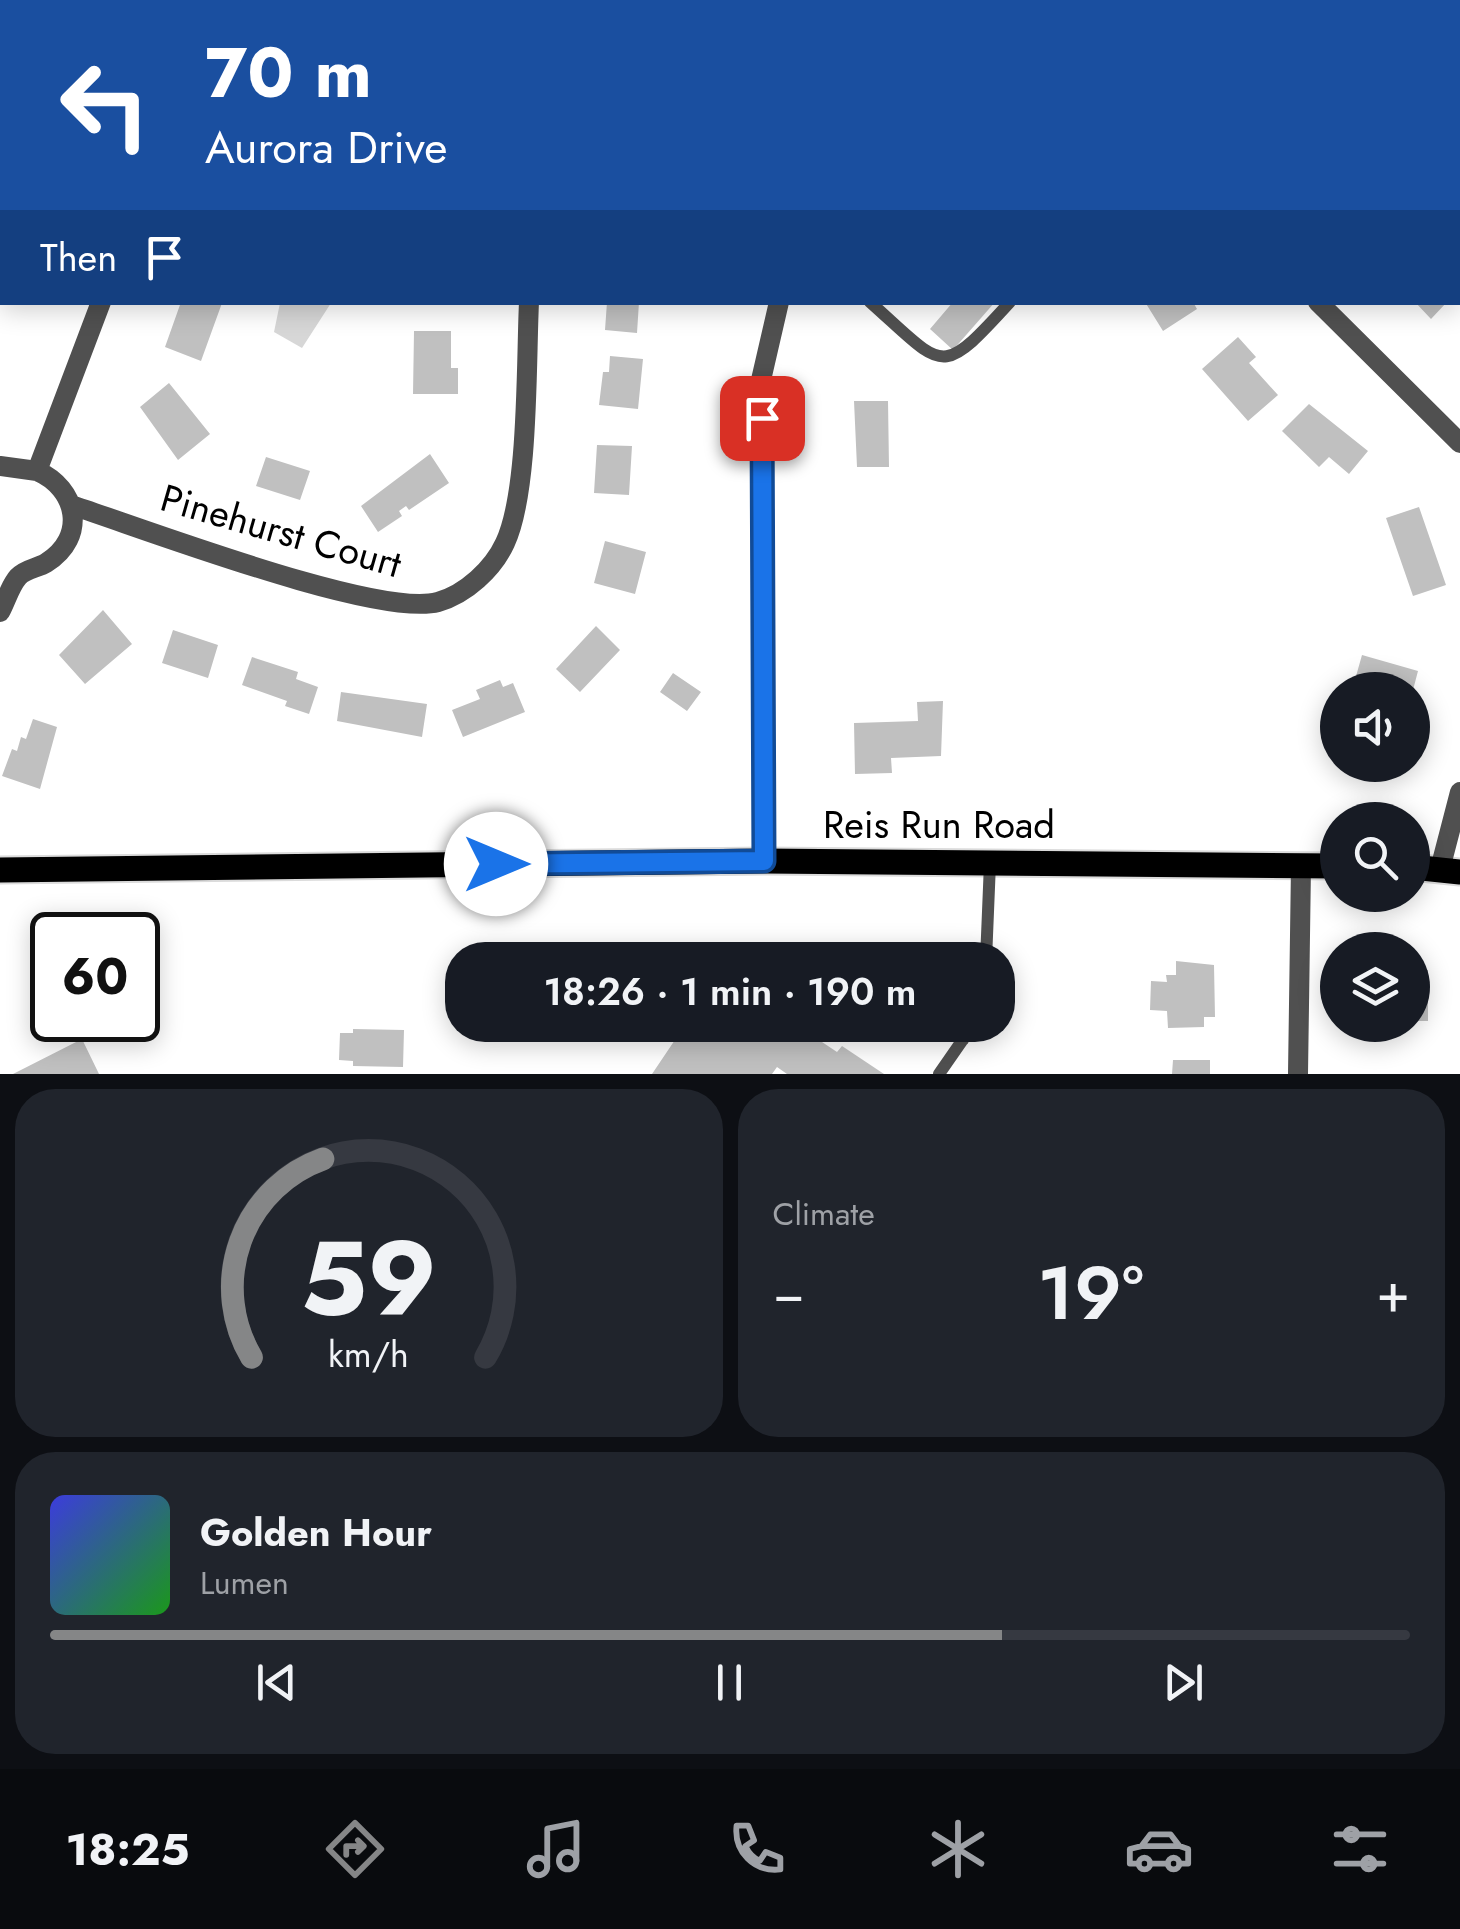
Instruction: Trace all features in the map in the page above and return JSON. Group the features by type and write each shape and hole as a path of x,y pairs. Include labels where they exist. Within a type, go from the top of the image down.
{"main road":[{"name":"Reis Run Road","path":"0,870 764,861 1320,866"}],"street":[{"path":"36,471 101,305"},
{"name":"Pinehurst Court","path":"74,506 364,598 415,604 437,602 458,593 486,572 504,544 517,508 530,305"},
{"path":"764,861 762,380 779,305"},
{"path":"1321,305 1460,443"},
{"path":"0,466 36,471 53,478 74,506 72,527 62,550 10,570 0,612"},
{"path":"1450,870 1460,792"},
{"path":"1298,1074 1301,866"}],"lane":[{"path":"873,305 925,352 945,358 963,353 1007,305"},
{"path":"987,942 990,863"},
{"path":"940,1074 962,1042"}],"shaded area":[{"path":"279,305 330,305 302,348 274,332"}],"building":[{"path":"180,305 221,305 201,361 165,347"},
{"path":"607,305 639,305 637,333 605,330"},
{"path":"950,305 992,305 953,350 930,329"},
{"path":"1147,305 1195,305 1197,309 1163,331"},
{"path":"1418,305 1444,305 1431,319"},
{"path":"414,331 451,331 451,368 458,368 458,394 413,394"},
{"path":"1238,337 1256,357 1249,363 1278,395 1248,421 1202,369"},
{"path":"610,356 643,359 638,409 599,405 603,372 609,372"},
{"path":"169,383 210,434 178,460 140,407"},
{"path":"854,401 888,401 889,467 857,467"},
{"path":"1309,404 1368,451 1349,474 1329,457 1319,467 1282,431"},
{"path":"597,445 632,446 629,495 594,493"},
{"path":"430,454 449,483 409,510 406,506 399,511 402,516 378,532 361,506"},
{"path":"266,457 310,471 300,500 256,486"},
{"path":"1419,507 1446,585 1413,596 1386,518"},
{"path":"605,541 646,552 635,594 594,583"},
{"path":"103,610 132,644 85,684 59,655"},
{"path":"596,626 620,650 580,692 556,669"},
{"path":"173,630 218,645 208,678 162,663"},
{"path":"1362,655 1418,671 1418,672 1357,672"},
{"path":"252,657 298,672 296,679 318,687 309,714 285,706 287,701 242,685"},
{"path":"673,673 701,692 687,711 660,692"},
{"path":"500,680 503,687 513,683 525,712 463,737 452,710 480,699 476,690"},
{"path":"341,692 427,704 422,737 337,721"},
{"path":"943,701 941,756 891,758 892,773 855,774 854,723 918,721 917,702"},
{"path":"33,719 57,727 40,789 2,776 12,749 17,751 21,737 26,739"},
{"path":"1176,961 1214,965 1215,1017 1204,1017 1204,1027 1168,1028 1167,1011 1150,1010 1151,981 1167,982 1166,975 1176,975"},
{"path":"353,1029 404,1030 403,1067 353,1066 353,1061 339,1060 340,1033 353,1033"},
{"path":"76,1042 83,1042 99,1074 13,1074"},
{"path":"674,1042 822,1042 837,1052 842,1046 884,1074 787,1074 777,1067 772,1074 652,1074"},
{"path":"1173,1060 1210,1060 1210,1074 1172,1074"}],"route":[{"path":"496,864 764,861 762,418"}]}
